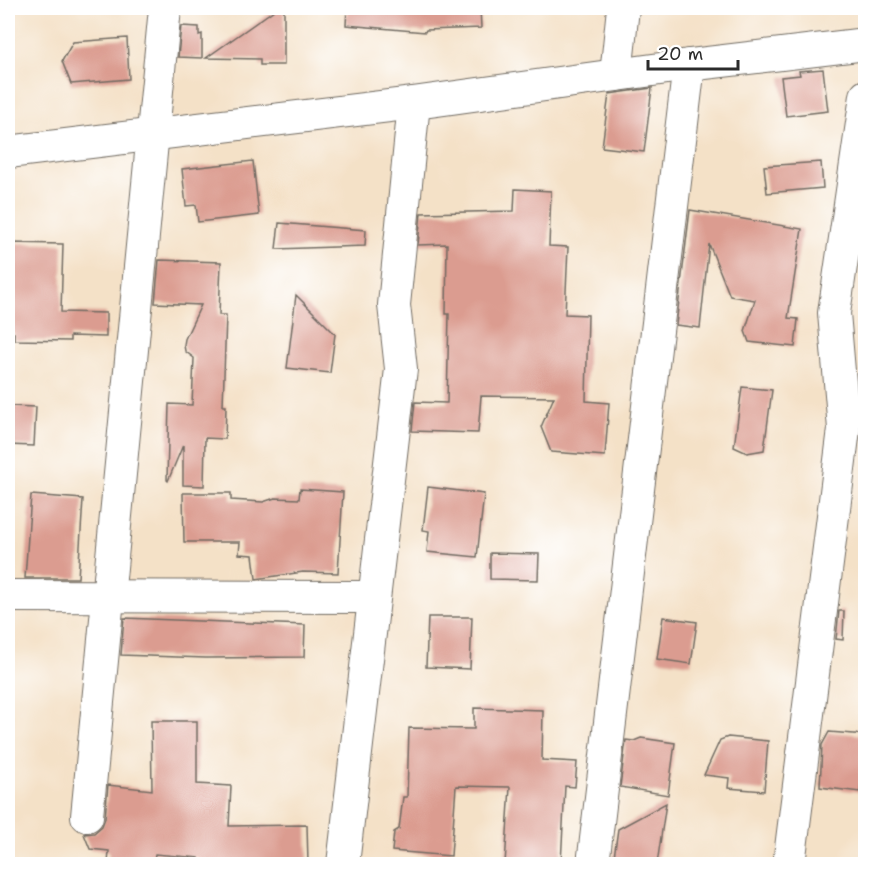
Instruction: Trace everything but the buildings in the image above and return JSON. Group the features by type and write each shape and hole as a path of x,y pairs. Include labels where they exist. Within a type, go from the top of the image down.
{"street":[{"path":"87,816 165,8"},
{"path":"616,75 623,8"},
{"path":"8,152 414,104 689,65 866,44"},
{"path":"593,864 689,65"},
{"path":"789,864 844,429 834,313 866,96"},
{"path":"343,864 401,369 394,305 414,104"},
{"path":"8,596 374,597"}]}
